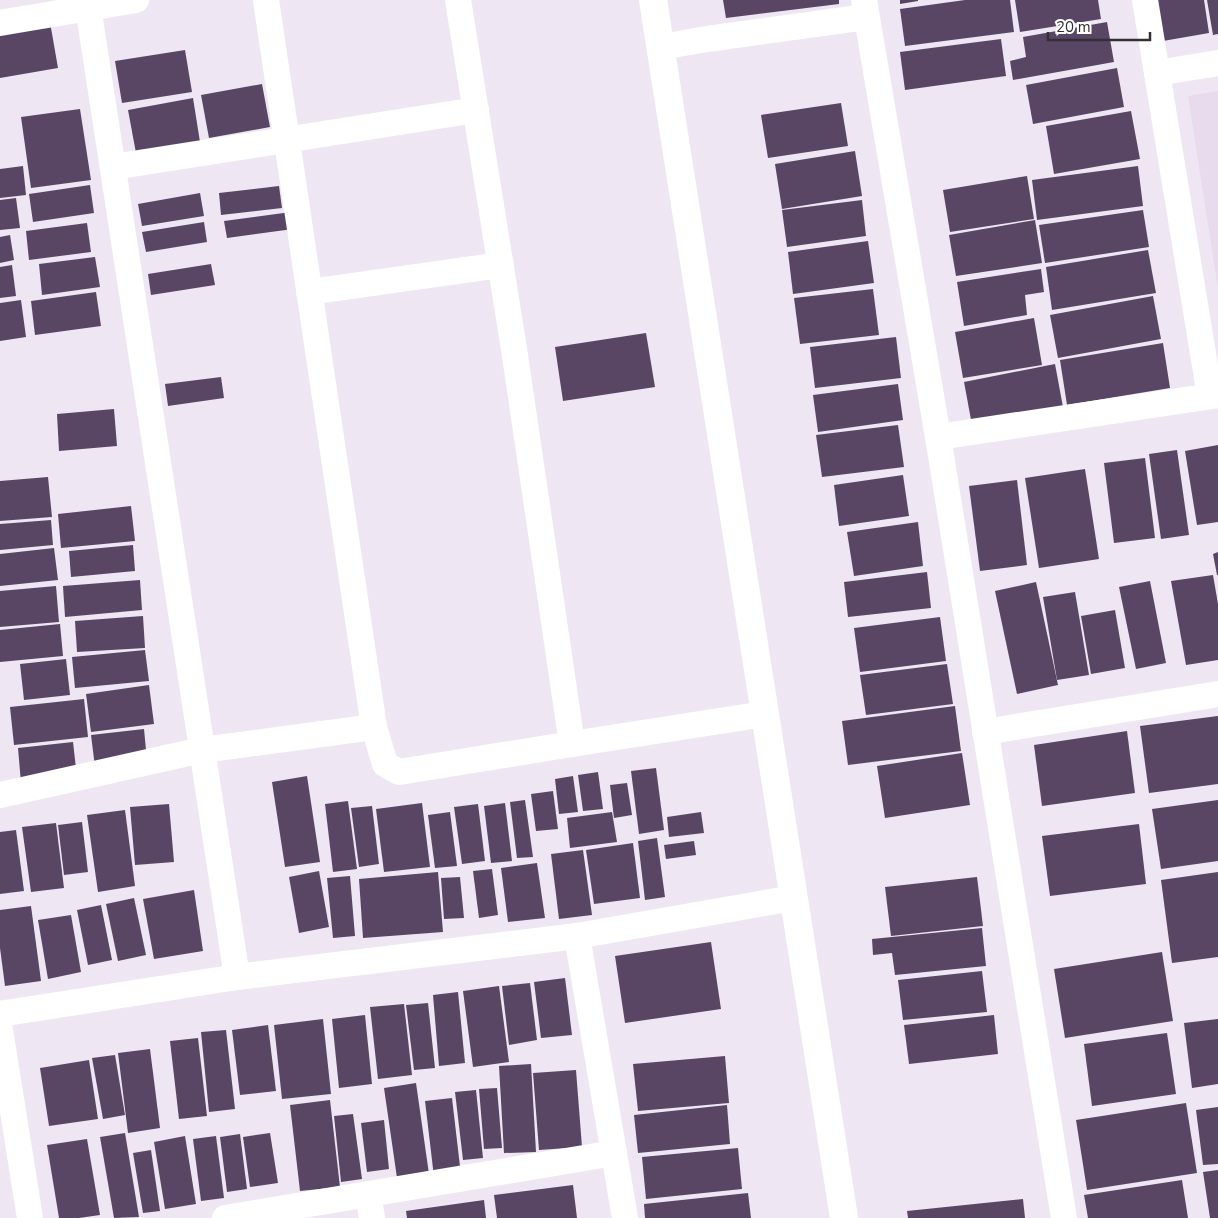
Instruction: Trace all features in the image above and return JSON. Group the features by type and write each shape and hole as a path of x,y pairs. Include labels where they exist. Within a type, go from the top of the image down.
{"street":[{"path":"0,23 88,4 136,0"},
{"path":"266,0 374,727 385,764 399,772 764,714"},
{"path":"458,0 514,349 572,744"},
{"path":"653,0 844,1218"},
{"path":"938,437 1214,395 1145,0"},
{"path":"88,4 237,977"},
{"path":"661,47 865,8 938,437 1064,1218"},
{"path":"1157,73 1218,63"},
{"path":"113,167 476,110"},
{"path":"309,292 501,265"},
{"path":"985,732 1218,694"},
{"path":"0,795 202,750 374,727"},
{"path":"0,1014 237,977 577,936 793,898"},
{"path":"577,936 625,1218"},
{"path":"0,1030 30,1218"},
{"path":"225,1218 370,1206 614,1153"}],"shaded area":[{"path":"1218,91 1218,289 1188,96"}],"building":[{"path":"723,0 839,0 839,4 726,18"},
{"path":"900,0 918,0 918,1 900,4"},
{"path":"965,0 1010,0 1014,32 905,46 900,9"},
{"path":"1015,0 1098,0 1101,19 1020,32"},
{"path":"1156,0 1204,0 1209,33 1163,41"},
{"path":"1207,0 1218,0 1218,34 1213,35"},
{"path":"50,22 58,68 0,78 0,30"},
{"path":"1107,22 1114,62 1013,80 1010,61 1026,57 1023,37"},
{"path":"1001,39 1006,76 905,90 900,52"},
{"path":"185,50 192,92 122,103 115,61"},
{"path":"1117,68 1124,107 1033,124 1026,85"},
{"path":"262,84 270,127 209,138 201,95"},
{"path":"193,98 200,142 136,153 128,110"},
{"path":"841,103 848,146 768,158 761,115"},
{"path":"80,109 91,180 31,188 21,117"},
{"path":"1131,111 1140,159 1054,174 1046,126"},
{"path":"855,151 862,196 782,209 775,164"},
{"path":"23,166 26,195 0,198 0,169"},
{"path":"1138,166 1143,206 1037,220 1032,180"},
{"path":"1027,176 1034,219 950,232 943,190"},
{"path":"90,185 94,213 33,222 29,194"},
{"path":"279,186 282,208 221,215 219,193"},
{"path":"200,193 204,216 142,226 138,204"},
{"path":"16,198 20,228 0,230 0,200"},
{"path":"862,200 866,236 787,247 782,210"},
{"path":"1143,210 1149,247 1045,263 1039,225"},
{"path":"291,212 293,229 227,238 224,221"},
{"path":"1035,220 1042,263 956,276 949,235"},
{"path":"204,222 207,242 146,252 142,232"},
{"path":"87,223 91,252 29,260 26,231"},
{"path":"10,235 14,260 0,263 0,237"},
{"path":"868,241 874,283 793,294 788,252"},
{"path":"1148,250 1156,293 1052,310 1046,267"},
{"path":"95,257 100,287 42,295 39,264"},
{"path":"211,264 215,285 151,295 148,274"},
{"path":"12,265 16,296 0,298 0,267"},
{"path":"1041,269 1044,292 1025,295 1027,315 964,326 957,282"},
{"path":"873,289 879,335 800,344 794,298"},
{"path":"96,292 101,326 35,335 31,301"},
{"path":"1153,296 1161,339 1058,358 1050,315"},
{"path":"21,300 26,337 0,341 0,303"},
{"path":"1034,318 1042,365 963,378 955,332"},
{"path":"646,333 655,387 563,401 555,347"},
{"path":"896,337 901,378 815,388 810,347"},
{"path":"1163,343 1170,388 1067,405 1060,360"},
{"path":"1055,364 1063,407 972,425 964,382"},
{"path":"221,377 224,398 168,406 165,384"},
{"path":"898,384 903,420 818,432 813,395"},
{"path":"114,409 117,446 59,451 57,414"},
{"path":"898,425 904,467 822,477 816,435"},
{"path":"1218,445 1218,522 1197,525 1185,451"},
{"path":"1177,450 1189,535 1161,539 1149,454"},
{"path":"1145,458 1155,538 1114,543 1104,463"},
{"path":"1085,469 1099,559 1039,568 1025,478"},
{"path":"903,475 909,516 839,526 834,485"},
{"path":"48,477 52,517 0,521 0,481"},
{"path":"1017,480 1027,565 980,571 969,486"},
{"path":"131,506 135,541 61,548 58,514"},
{"path":"51,520 53,545 0,550 0,524"},
{"path":"918,522 923,566 854,576 847,532"},
{"path":"133,545 135,571 71,577 69,551"},
{"path":"54,548 58,580 0,586 0,554"},
{"path":"1218,552 1218,575 1217,575 1213,554"},
{"path":"927,572 931,608 848,617 844,582"},
{"path":"1213,575 1218,604 1218,660 1186,665 1171,581"},
{"path":"140,580 142,610 65,617 63,586"},
{"path":"1150,581 1166,663 1136,669 1119,587"},
{"path":"1036,582 1058,685 1017,694 995,591"},
{"path":"56,586 59,622 0,627 0,591"},
{"path":"1075,592 1089,675 1057,680 1043,597"},
{"path":"1115,610 1125,668 1091,674 1081,616"},
{"path":"143,616 145,648 77,652 75,621"},
{"path":"940,617 946,661 860,672 854,628"},
{"path":"60,624 63,656 0,662 0,630"},
{"path":"145,650 149,681 75,688 72,657"},
{"path":"66,659 70,695 24,700 20,664"},
{"path":"947,664 953,704 866,715 860,675"},
{"path":"149,685 154,724 91,732 86,694"},
{"path":"84,699 88,737 14,745 10,707"},
{"path":"955,706 961,751 848,765 842,721"},
{"path":"1218,716 1218,784 1149,793 1140,726"},
{"path":"144,729 147,761 95,767 91,735"},
{"path":"1127,731 1135,793 1042,806 1034,745"},
{"path":"73,742 77,777 21,783 18,748"},
{"path":"962,753 970,805 885,818 877,766"},
{"path":"656,768 664,830 639,834 631,771"},
{"path":"598,772 603,809 583,811 578,775"},
{"path":"307,776 320,862 285,867 272,782"},
{"path":"573,776 578,812 559,814 555,779"},
{"path":"627,783 632,815 614,818 610,785"},
{"path":"553,791 558,829 536,831 531,794"},
{"path":"525,800 533,857 517,858 510,802"},
{"path":"1218,800 1218,861 1161,869 1152,809"},
{"path":"348,801 357,869 333,872 325,804"},
{"path":"422,803 430,867 384,872 376,809"},
{"path":"505,803 512,861 491,863 484,806"},
{"path":"169,804 174,862 135,865 130,807"},
{"path":"478,804 485,861 462,864 454,807"},
{"path":"372,806 379,864 359,867 351,808"},
{"path":"125,810 135,886 98,892 87,815"},
{"path":"450,812 457,866 435,868 428,815"},
{"path":"612,812 617,842 570,848 567,818"},
{"path":"701,812 704,833 669,837 667,817"},
{"path":"82,822 88,872 64,875 58,825"},
{"path":"56,823 64,888 31,892 22,827"},
{"path":"1139,824 1146,884 1050,896 1042,836"},
{"path":"16,830 24,891 0,894 0,832"},
{"path":"657,838 665,897 645,900 638,841"},
{"path":"694,841 696,855 666,859 664,845"},
{"path":"633,843 640,898 594,904 586,850"},
{"path":"583,850 592,915 559,919 551,854"},
{"path":"537,863 545,918 508,922 501,868"},
{"path":"492,869 498,915 479,918 473,871"},
{"path":"319,871 329,927 299,933 289,877"},
{"path":"438,872 443,932 363,938 359,879"},
{"path":"1218,872 1218,957 1172,963 1161,880"},
{"path":"350,876 355,936 333,938 327,878"},
{"path":"460,877 464,918 444,919 441,878"},
{"path":"977,877 983,926 891,936 885,887"},
{"path":"194,890 203,951 154,959 143,899"},
{"path":"134,898 146,955 118,961 106,904"},
{"path":"101,905 112,960 88,965 77,910"},
{"path":"31,906 41,981 5,986 0,948 0,910"},
{"path":"71,915 81,972 48,979 38,920"},
{"path":"982,928 986,966 895,975 892,953 873,955 872,939"},
{"path":"711,942 721,1009 625,1023 615,956"},
{"path":"1162,952 1173,1021 1065,1038 1054,969"},
{"path":"982,971 987,1012 903,1020 898,980"},
{"path":"565,978 572,1035 541,1038 534,982"},
{"path":"530,983 537,1040 509,1045 502,986"},
{"path":"499,986 509,1062 473,1067 463,991"},
{"path":"458,992 465,1063 439,1066 433,995"},
{"path":"428,1003 435,1068 414,1070 406,1005"},
{"path":"404,1004 412,1075 378,1079 370,1007"},
{"path":"365,1015 372,1084 339,1088 332,1019"},
{"path":"994,1015 998,1054 909,1064 904,1025"},
{"path":"323,1019 331,1094 282,1099 274,1025"},
{"path":"1218,1019 1218,1084 1192,1088 1184,1023"},
{"path":"268,1025 276,1091 240,1095 232,1030"},
{"path":"226,1030 235,1109 209,1112 201,1032"},
{"path":"1167,1033 1176,1094 1092,1106 1084,1044"},
{"path":"198,1038 207,1116 179,1119 170,1041"},
{"path":"150,1049 160,1128 128,1133 118,1053"},
{"path":"115,1055 125,1115 103,1119 92,1058"},
{"path":"725,1056 729,1103 638,1111 633,1064"},
{"path":"89,1060 98,1119 49,1126 40,1068"},
{"path":"531,1064 536,1152 504,1153 499,1066"},
{"path":"576,1070 582,1147 539,1150 533,1073"},
{"path":"416,1083 429,1174 397,1178 384,1088"},
{"path":"497,1088 502,1148 484,1149 479,1089"},
{"path":"476,1090 483,1158 463,1160 455,1092"},
{"path":"452,1098 461,1175 434,1177 425,1101"},
{"path":"330,1100 340,1187 300,1191 290,1105"},
{"path":"1186,1103 1197,1173 1087,1190 1076,1120"},
{"path":"727,1105 730,1144 638,1153 634,1115"},
{"path":"1218,1107 1218,1164 1203,1165 1196,1110"},
{"path":"353,1114 362,1179 341,1182 334,1116"},
{"path":"384,1120 389,1169 367,1172 361,1123"},
{"path":"125,1133 139,1217 114,1218 100,1137"},
{"path":"270,1133 278,1183 250,1187 243,1137"},
{"path":"240,1134 247,1189 227,1192 220,1137"},
{"path":"185,1136 196,1204 165,1209 154,1142"},
{"path":"216,1136 224,1198 201,1201 193,1139"},
{"path":"87,1139 100,1215 59,1218 47,1145"},
{"path":"738,1148 742,1189 646,1199 642,1157"},
{"path":"151,1150 160,1211 143,1213 133,1153"},
{"path":"1218,1170 1218,1218 1210,1218 1203,1172"},
{"path":"1182,1180 1188,1218 1088,1218 1084,1195"},
{"path":"573,1185 577,1218 497,1218 494,1195"},
{"path":"748,1193 751,1218 645,1218 644,1204"},
{"path":"1023,1199 1025,1218 908,1218 907,1211"},
{"path":"484,1200 486,1218 407,1218 406,1211"}]}
